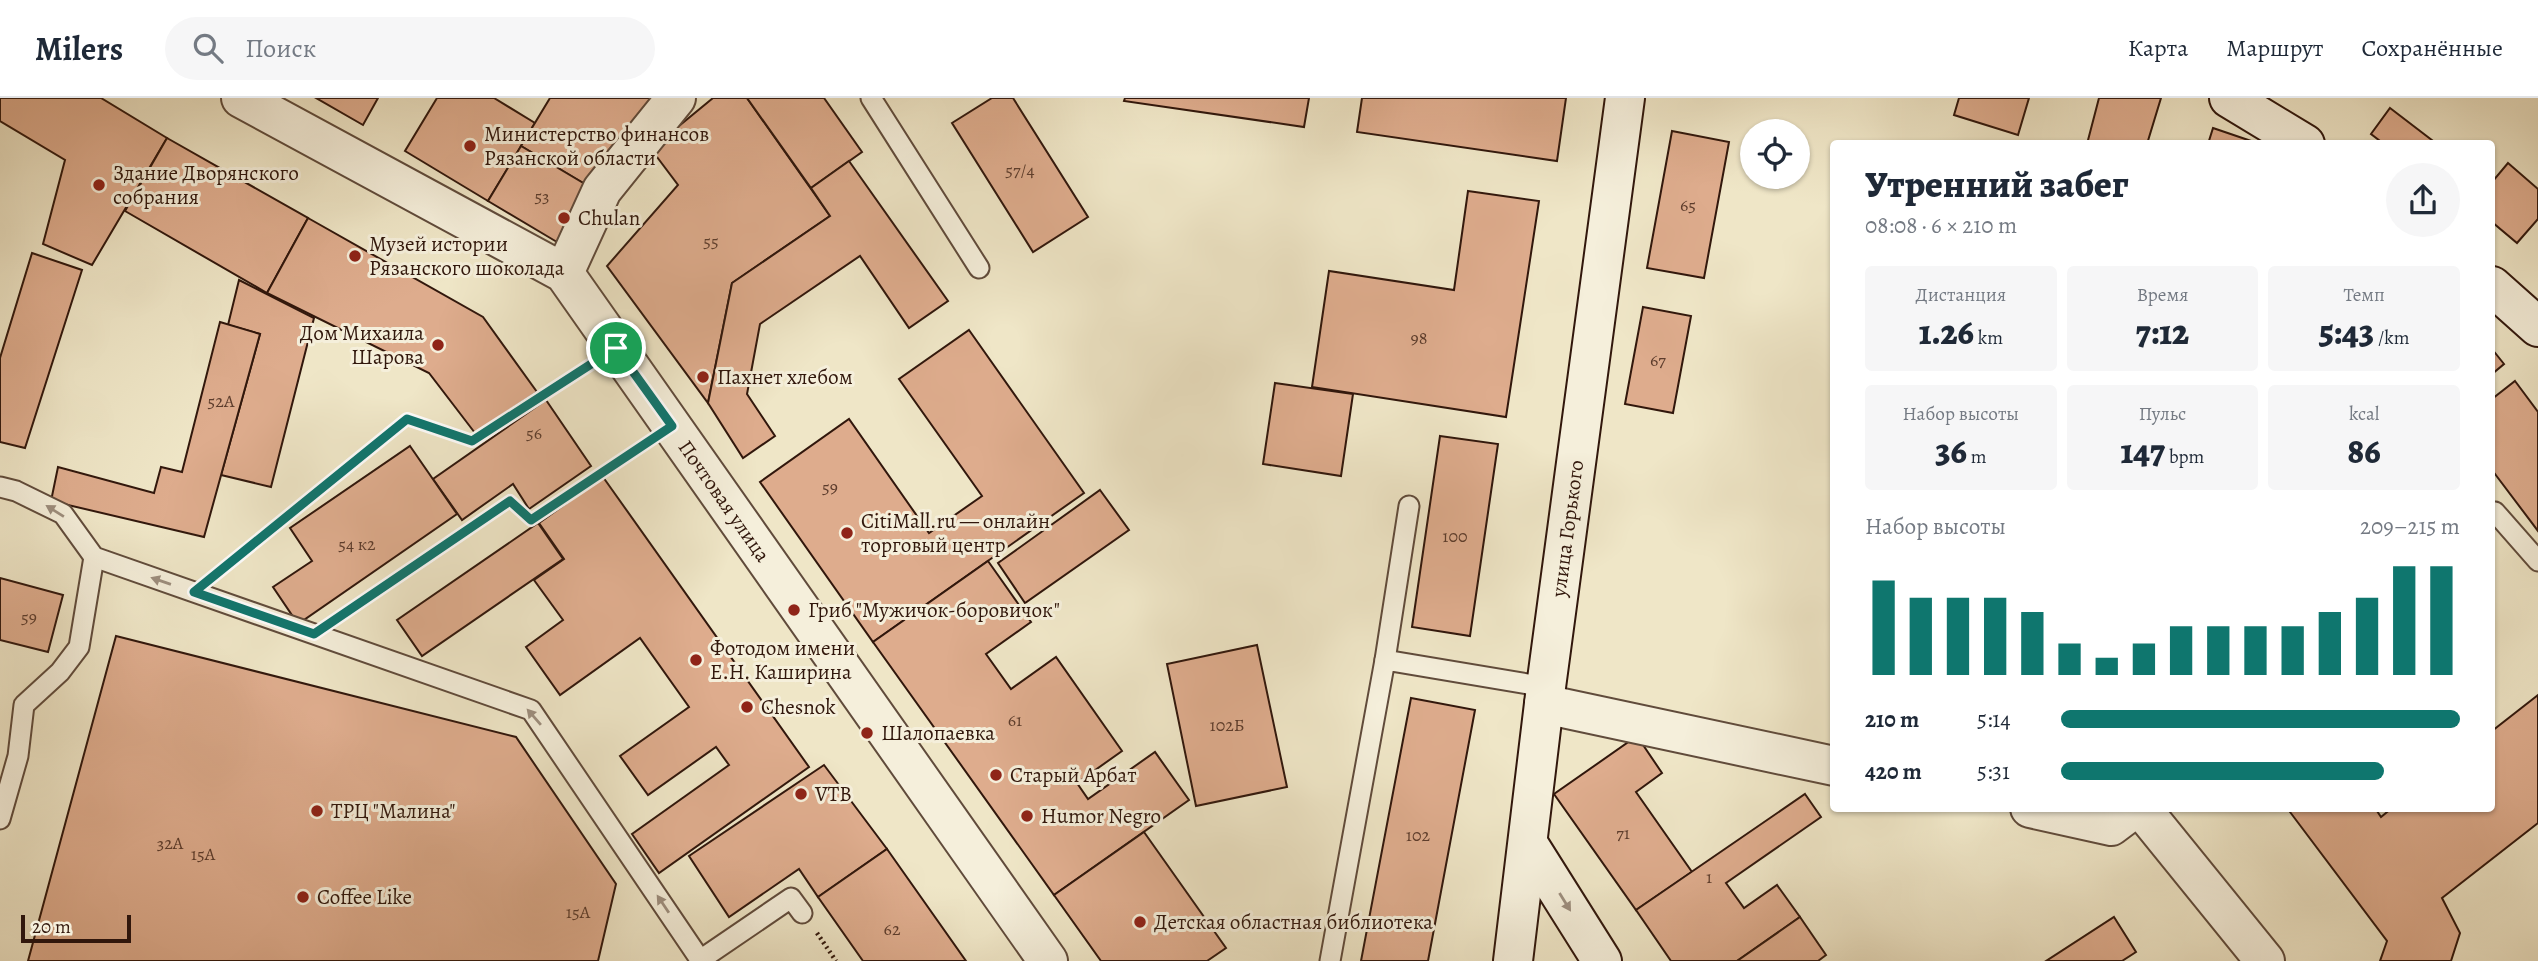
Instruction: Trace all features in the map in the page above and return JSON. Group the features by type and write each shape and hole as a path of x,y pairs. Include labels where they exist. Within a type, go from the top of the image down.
{"street":[{"name":"Почтовая улица","path":"241,98 564,273 1048,961"},
{"path":"564,273 602,190 676,98"},
{"name":"улица Горького","path":"1513,961 1545,696 1625,98"},
{"path":"2229,98 2298,140"},
{"path":"2495,289 2538,327"},
{"path":"1545,696 1830,765"},
{"path":"2049,812 2111,826 2130,812"},
{"path":"2144,812 2265,961"},
{"path":"1529,845 1602,961"}],"lane":[{"path":"871,98 979,268"},
{"path":"0,487 16,491 62,513 94,557 531,710 701,961 791,898 802,913"},
{"path":"1330,961 1385,660 1409,506"},
{"path":"2495,512 2538,561"},
{"path":"0,819 18,756 24,705 60,672 79,648 94,557"},
{"path":"1385,660 1545,696"}],"path":[{"path":"194,592 407,419 472,441 616,348"},
{"path":"314,634 510,501 531,520 672,426"}],"building":[{"name":"Здание Дворянского собрания","path":"0,98 101,98 167,138 92,265 43,244 65,160 0,121"},
{"path":"316,98 378,98 363,125"},
{"path":"437,98 494,98 535,123 488,201 405,151"},
{"path":"550,98 651,98 595,190 521,146"},
{"path":"713,98 747,98 830,216 732,283 708,403 607,266 678,185 651,149"},
{"path":"747,98 824,98 862,152 811,188"},
{"path":"992,98 1013,98 1088,217 1033,252 952,123"},
{"path":"1125,98 1309,98 1304,127 1124,101"},
{"path":"1362,98 1566,98 1557,161 1357,132"},
{"path":"1959,98 2029,98 2018,135 1954,115"},
{"path":"2099,98 2161,98 2148,140 2088,140"},
{"path":"2390,108 2432,140 2379,140 2371,134"},
{"path":"2213,128 2248,140 2209,140"},
{"path":"1672,131 1729,142 1704,278 1647,268"},
{"path":"167,138 308,218 267,293 125,211"},
{"path":"521,146 595,190 562,245 488,201"},
{"path":"849,161 948,301 909,328 860,256 760,324 747,394 775,436 743,458 708,403 732,283 830,216 811,188"},
{"path":"2508,163 2538,189 2538,219 2517,243 2495,225 2495,178"},
{"path":"1468,191 1539,201 1506,417 1312,387 1329,271 1454,290"},
{"name":"Дом Михаила Шарова","path":"308,218 483,317 537,392 475,433 429,373 267,293"},
{"path":"32,253 82,270 25,448 0,442 0,358"},
{"path":"239,280 314,318 271,487 221,475 260,334 228,325"},
{"path":"1643,307 1691,316 1673,413 1625,404"},
{"path":"220,322 260,334 204,537 51,501 58,467 154,493 161,467 182,472"},
{"path":"969,330 1084,493 873,642 760,482 849,419 929,533 982,496 899,379"},
{"path":"2495,353 2504,364 2495,372"},
{"path":"2515,381 2538,412 2538,531 2495,474 2495,397"},
{"path":"1275,383 1353,394 1341,476 1263,464"},
{"path":"546,400 591,466 529,509 513,484 462,520 433,479"},
{"path":"1440,436 1498,444 1470,636 1412,627"},
{"path":"410,446 457,514 298,624 273,587 312,561 290,528"},
{"path":"603,477 809,767 659,873 632,834 729,765 716,747 648,795 620,756 689,707 640,638 560,695 526,647 563,620 534,580 564,559 539,523"},
{"path":"1100,490 1129,530 1025,603 998,563"},
{"path":"538,523 563,559 422,656 397,620"},
{"path":"988,561 1031,622 986,654 1011,689 1056,657 1122,751 1077,783 1088,799 1155,752 1189,800 1054,895 873,642"},
{"path":"0,578 63,595 48,652 0,640"},
{"name":"ТРЦ \"Малина\"","path":"116,636 516,737 616,884 598,961 28,961"},
{"path":"1257,645 1287,787 1196,806 1167,664"},
{"path":"2538,695 2538,823 2442,898 2460,933 2451,961 2380,961 2387,941 2290,812 2378,812 2381,817 2387,812 2495,812 2495,729"},
{"path":"1411,698 1475,710 1428,961 1361,961"},
{"path":"1637,736 1662,773 1636,792 1692,872 1636,910 1554,794"},
{"path":"824,765 887,849 818,897 799,869 729,917 689,856"},
{"path":"1805,794 1821,817 1726,883 1744,908 1777,885 1800,917 1737,961 1671,961 1636,910"},
{"name":"Детская областная библиотека","path":"1144,832 1226,948 1207,961 1101,961 1054,895"},
{"path":"887,849 966,961 863,961 818,897"},
{"path":"1800,917 1826,955 1818,961 1737,961"},
{"path":"2114,917 2136,952 2122,961 2046,961"}],"place":[{"name":"Министерство финансов Рязанской области","path":"470,146"},
{"name":"Здание Дворянского собрания","path":"99,185"},
{"name":"Chulan","path":"564,218"},
{"name":"Музей истории Рязанского шоколада","path":"355,256"},
{"name":"Дом Михаила Шарова","path":"438,345"},
{"name":"Пахнет хлебом","path":"703,377"},
{"name":"CitiMall.ru — онлайн торговый центр","path":"847,533"},
{"name":"Гриб \"Мужичок-боровичок\"","path":"794,610"},
{"name":"Фотодом имени Е.Н. Каширина","path":"696,660"},
{"name":"Chesnok","path":"747,707"},
{"name":"Шалопаевка","path":"867,733"},
{"name":"Старый Арбат","path":"996,775"},
{"name":"VTB","path":"801,794"},
{"name":"ТРЦ \"Малина\"","path":"317,811"},
{"name":"Humor Negro","path":"1027,816"},
{"name":"Coffee Like","path":"303,897"},
{"name":"Детская областная библиотека","path":"1140,922"}],"route":[{"path":"616,348 672,426 531,520 510,501 314,634 194,592 407,419 472,441 616,348"}]}
